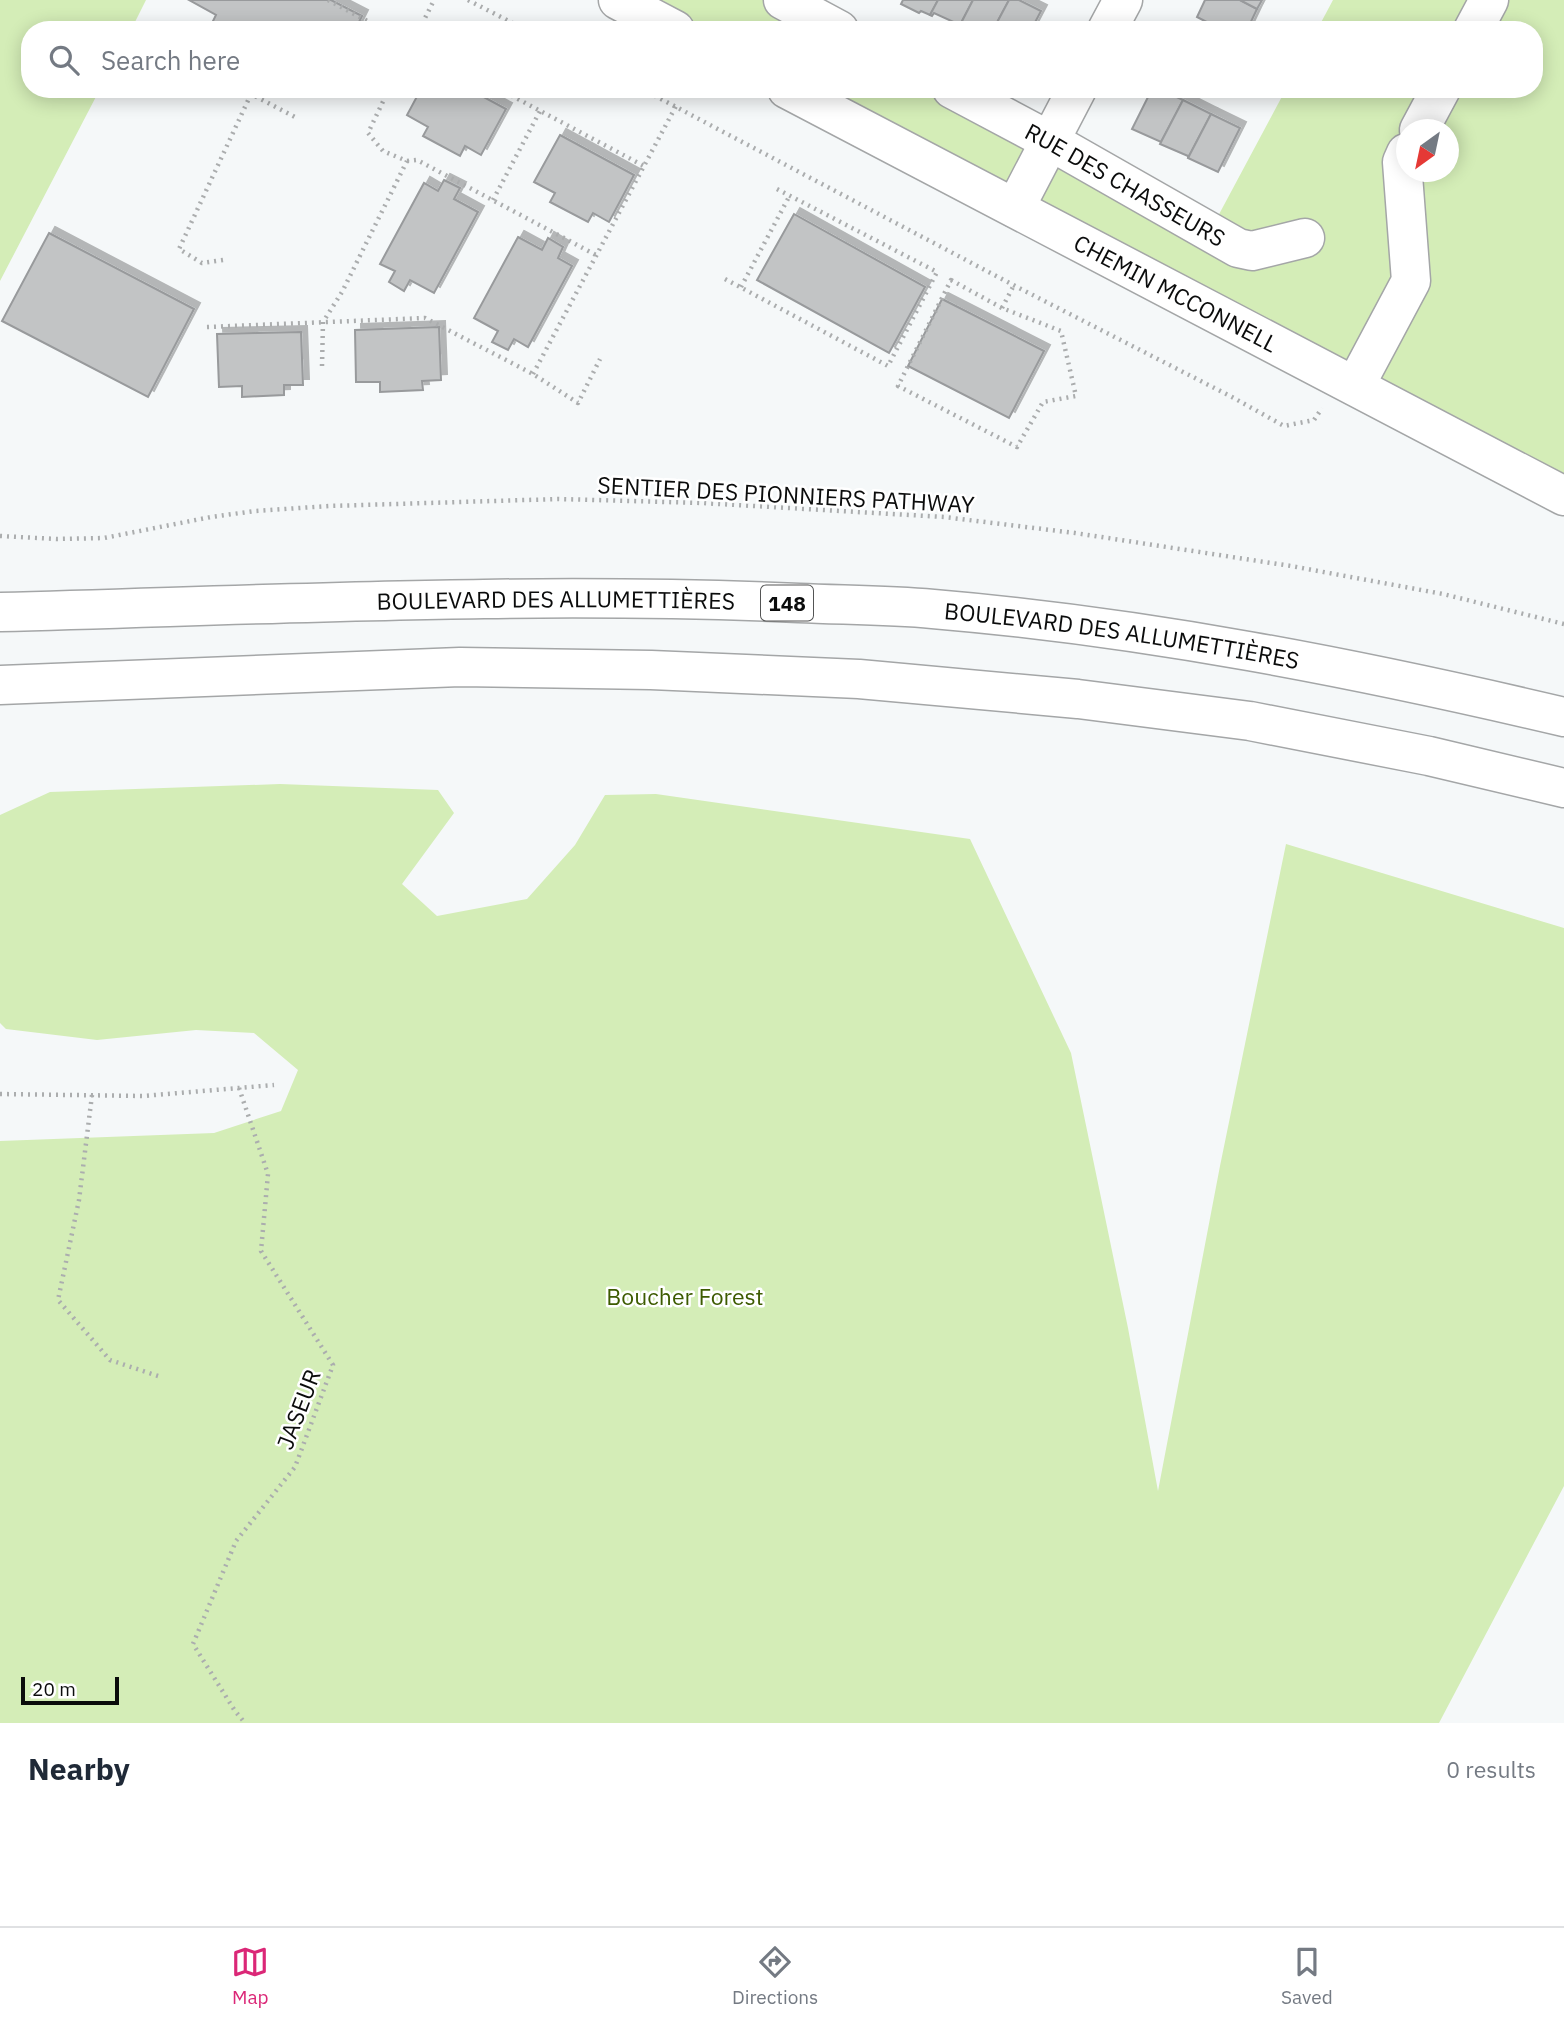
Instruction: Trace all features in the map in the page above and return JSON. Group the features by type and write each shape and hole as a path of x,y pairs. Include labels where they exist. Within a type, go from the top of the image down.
{"main road":[{"path":"618,0 658,21"},
{"path":"783,0 822,21"},
{"path":"1112,21 1123,0"},
{"path":"1478,21 1489,0"},
{"name":"CHEMIN MCCONNELL","path":"804,98 1564,496"},
{"name":"RUE DES CHASSEURS","path":"968,98 1050,141 1238,248 1252,251 1305,238"},
{"path":"1015,208 1072,98"},
{"path":"1425,119 1436,98"},
{"path":"1348,382 1410,281 1403,182"},
{"name":"BOULEVARD DES ALLUMETTIÈRES","path":"0,612 503,599 692,598 931,609 1086,626 1272,655 1441,688 1564,717"},
{"path":"0,685 460,667 652,670 859,679 1078,699 1250,721 1429,756 1564,788"}],"path":[{"path":"328,0 367,21"},
{"path":"424,21 434,0"},
{"path":"468,0 509,21"},
{"path":"223,260 202,262 179,249 249,98"},
{"path":"259,98 297,118"},
{"path":"385,98 368,133 383,150 407,161 417,160 596,255"},
{"path":"516,98 644,166"},
{"path":"660,98 1284,426 1314,420 1348,382"},
{"path":"533,374 676,106"},
{"path":"493,200 540,111"},
{"path":"322,366 323,322 342,292 407,161"},
{"path":"725,279 888,366 937,272 773,187"},
{"path":"741,287 790,195"},
{"path":"951,280 1002,308 1061,331 1076,397 1043,402 1017,447 898,386 951,280"},
{"path":"1002,308 1014,285"},
{"path":"208,327 425,318 533,374 578,403 600,359"},
{"name":"SENTIER DES PIONNIERS PATHWAY","path":"0,536 104,538 255,510 329,506 559,499 702,503 944,517 1075,533 1291,566 1443,594 1564,624"},
{"path":"0,1094 143,1096 274,1085"},
{"name":"JASEUR","path":"239,1088 268,1174 261,1251 333,1365 295,1467 236,1541 193,1643 245,1723"},
{"path":"92,1095 79,1200 58,1300 110,1360 161,1377"}],"green space":[{"path":"0,0 146,0 136,21 21,21 21,98 95,98 0,281"},
{"path":"618,0 786,0 827,21 658,21"},
{"path":"1333,0 1564,0 1564,496 804,98 976,98 1209,233 1281,98 1543,98 1543,21 1322,21"},
{"name":"Boucher Forest","path":"280,784 438,790 454,813 402,884 437,916 527,899 575,845 605,795 656,794 970,839 1071,1053 1128,1328 1158,1491 1220,1166 1286,844 1564,928 1564,1486 1439,1723 0,1723 0,1141 214,1133 281,1111 298,1070 254,1033 196,1030 97,1040 6,1029 0,1023 0,815 50,792"}],"building":[{"path":"189,0 331,0 362,16 360,21 213,21 216,15"},
{"path":"903,0 938,0 930,15 901,4"},
{"path":"938,0 973,0 962,21 951,21 934,13 930,15"},
{"path":"973,0 1009,0 998,21 962,21"},
{"path":"1009,0 1019,0 1041,11 1036,21 998,21"},
{"path":"1205,0 1240,0 1257,9 1251,21 1205,21 1197,17"},
{"path":"1240,0 1262,0 1257,9"},
{"path":"416,98 486,98 506,109 481,155 465,146 460,156 423,136 428,127 407,115"},
{"path":"1148,98 1183,100 1161,142 1132,129"},
{"path":"1183,100 1211,114 1188,158 1160,144"},
{"path":"1211,114 1240,128 1218,172 1188,158"},
{"path":"560,135 634,175 609,222 593,213 588,222 550,202 555,193 534,182"},
{"path":"444,180 460,188 454,199 478,212 434,293 410,280 404,291 389,282 395,271 380,264 424,183 438,191"},
{"path":"794,214 925,287 889,353 757,280"},
{"path":"49,233 194,309 148,397 2,321"},
{"path":"518,237 542,250 548,238 563,247 558,258 572,266 528,347 514,339 508,350 492,342 498,331 474,318"},
{"path":"942,299 1044,351 1009,418 908,366"},
{"path":"439,327 441,380 422,381 423,390 380,392 380,382 356,382 355,330"},
{"path":"301,332 303,385 284,385 284,395 242,397 242,386 219,387 217,334"}]}
